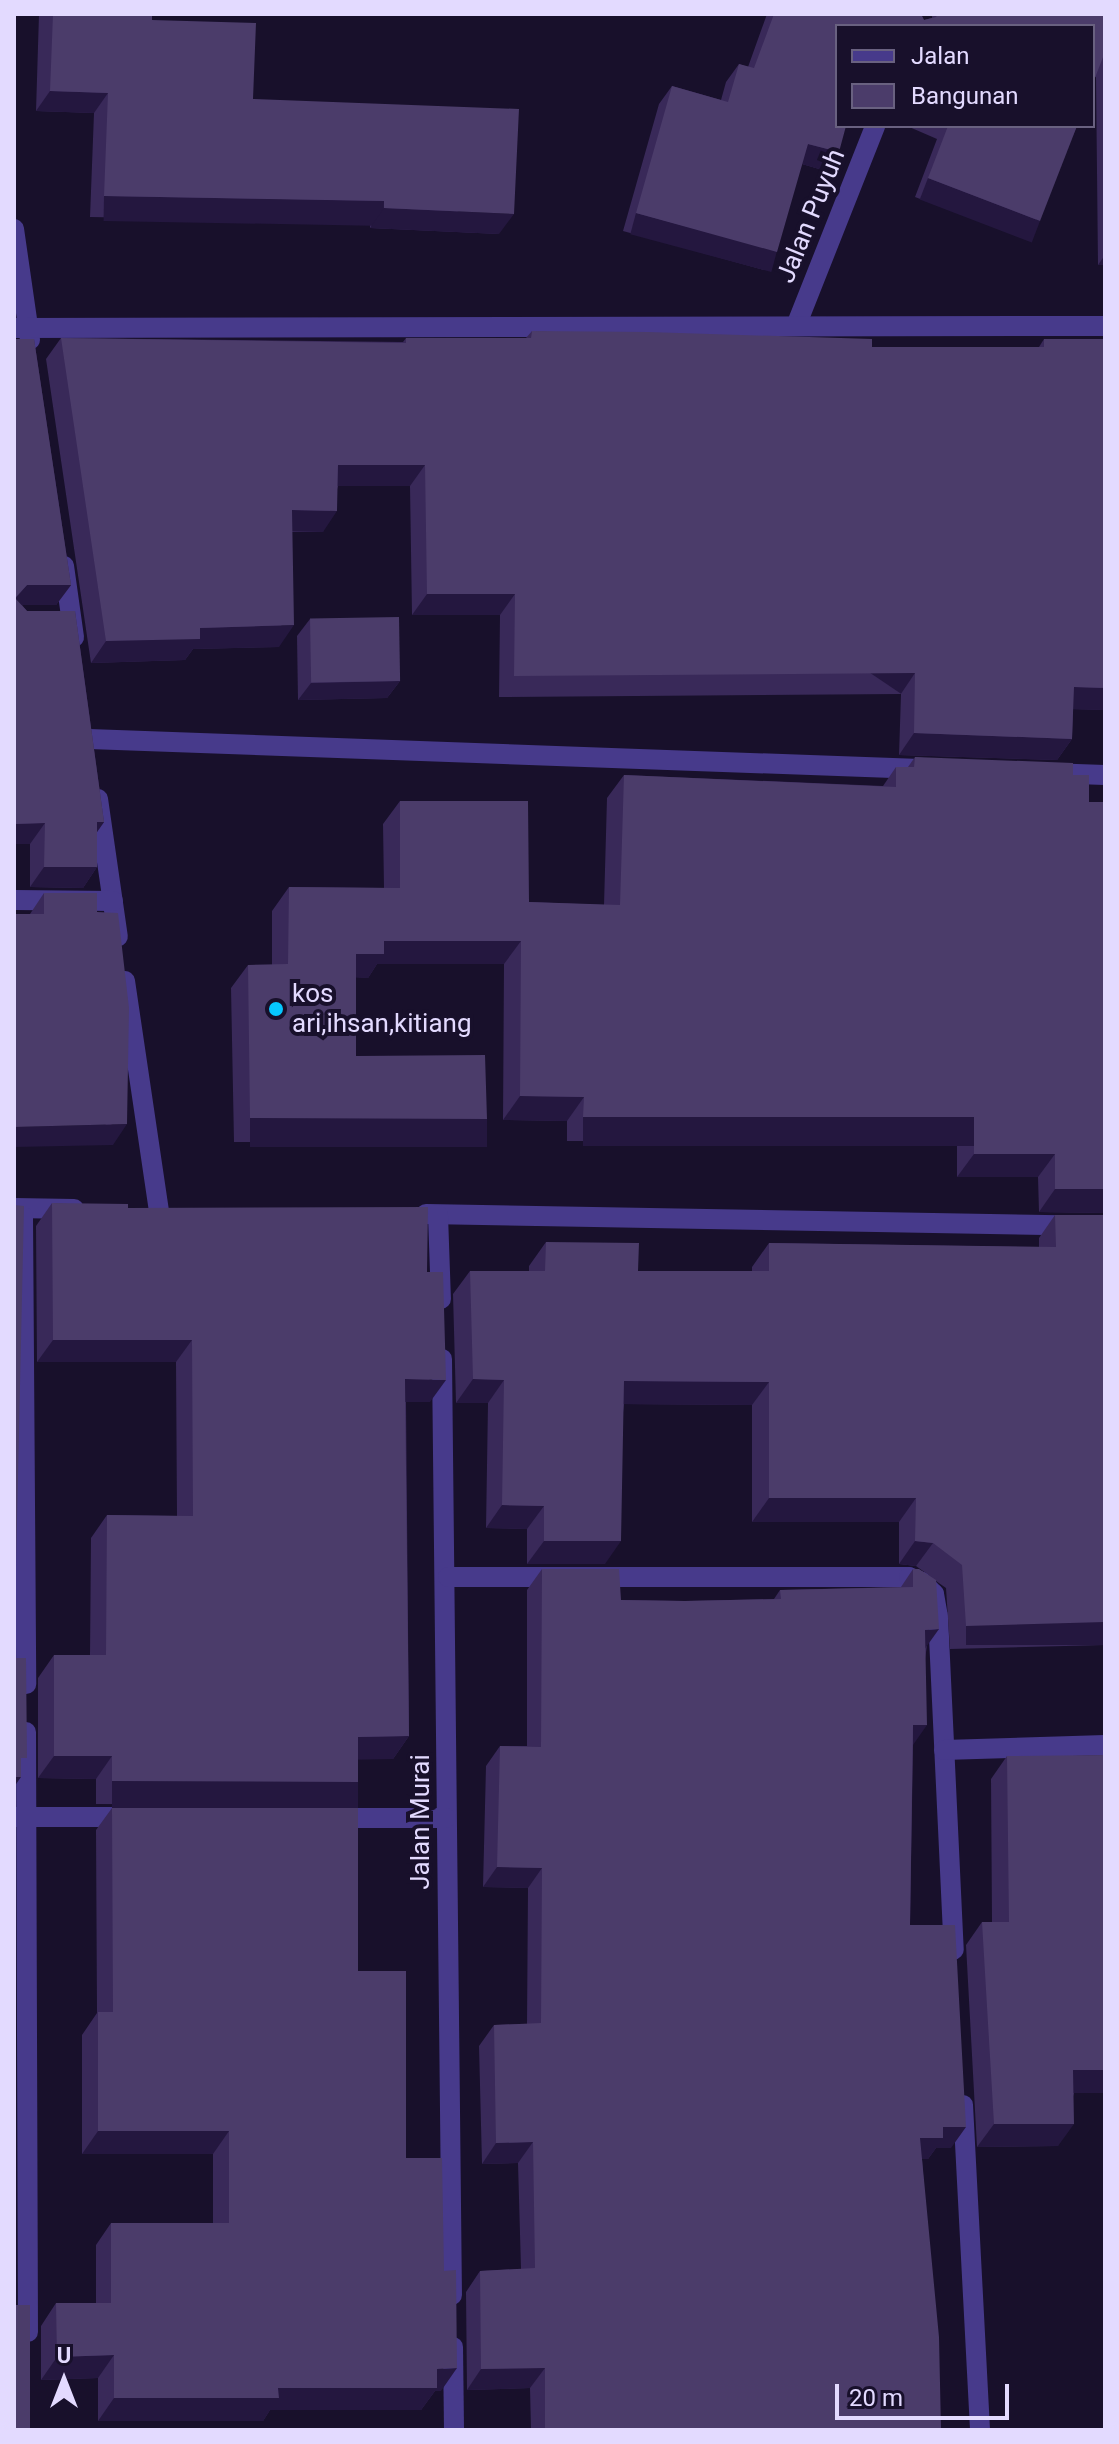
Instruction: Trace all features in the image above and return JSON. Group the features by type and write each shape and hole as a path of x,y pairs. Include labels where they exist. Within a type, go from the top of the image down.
{"street":[{"name":"Jalan Puyuh","path":"796,326 874,128"},
{"path":"14,229 21,328 33,359"},
{"path":"21,328 1105,326"},
{"path":"60,542 78,663"},
{"path":"43,618 71,618"},
{"path":"159,1210 88,731 946,770"},
{"path":"1026,773 1105,775"},
{"path":"14,900 113,901"},
{"path":"28,2351 20,1817 19,1208 99,1209"},
{"path":"407,1214 1105,1226"},
{"name":"Jalan Murai","path":"438,1215 448,1577 446,1818 454,2430"},
{"path":"448,1577 909,1577 934,1594 956,1971"},
{"path":"944,1750 1105,1745"},
{"path":"20,1817 151,1817"},
{"path":"306,1818 446,1818"},
{"path":"962,2082 980,2430"}],"building":[{"path":"53,14 152,14 152,20 256,23 253,99 519,109 514,214 384,208 384,201 104,196 108,93 50,91"},
{"path":"774,14 921,14 924,20 938,14 1105,14 1105,52 1095,78 1095,24 835,24 835,128 845,128 839,152 808,144 777,252 636,213 672,86 728,102 739,64 754,68"},
{"path":"947,128 1076,128 1040,221 928,178"},
{"path":"532,331 872,339 872,347 1044,347 1044,339 1105,339 1105,688 1074,687 1072,739 914,733 915,673 514,676 515,594 427,594 425,465 338,465 337,511 292,510 294,625 200,628 200,639 106,641 61,338 406,343 406,338 531,338"},
{"path":"14,339 34,339 71,585 27,585 15,598 27,611 75,611 104,822 97,822 97,867 44,867 45,823 14,824"},
{"path":"399,617 400,681 311,683 310,619"},
{"path":"915,757 1073,763 1073,775 1089,775 1089,802 1105,802 1105,1189 1055,1189 1055,1154 974,1154 974,1117 583,1117 584,1097 520,1096 521,941 384,941 384,954 356,954 356,1056 485,1055 487,1119 250,1118 248,965 288,964 289,887 400,888 400,801 528,801 529,902 620,905 624,775 896,787 896,767 914,767"},
{"path":"44,893 97,893 97,912 118,913 129,1008 127,1124 14,1127 14,914 44,914"},
{"path":"52,1203 128,1204 128,1208 428,1207 427,1272 443,1272 446,1380 405,1379 409,1736 358,1737 358,1782 112,1781 112,1756 54,1756 54,1655 106,1655 107,1515 193,1516 192,1340 53,1340"},
{"path":"14,1205 24,1206 14,1658"},
{"path":"1055,1215 1105,1215 1105,1622 966,1626 962,1565 933,1543 915,1541 916,1498 769,1498 769,1382 624,1381 621,1541 544,1541 544,1506 502,1505 504,1380 473,1379 470,1271 545,1271 546,1242 639,1243 638,1271 769,1271 769,1243 1056,1247"},
{"path":"542,1569 619,1569 621,1600 781,1599 780,1590 913,1587 913,1569 919,1569 936,1580 939,1629 925,1630 927,1725 913,1725 910,1925 955,1925 966,2127 943,2127 943,2138 920,2138 939,2337 941,2430 545,2430 545,2368 481,2369 480,2271 535,2268 533,2142 496,2143 494,2025 541,2023 542,1868 497,1867 500,1746 541,1747"},
{"path":"14,1658 26,1658 27,1758 21,1758 21,1777 14,1777"},
{"path":"1105,1755 1105,2070 1073,2070 1074,2124 994,2124 982,1922 1009,1922 1007,1756"},
{"path":"112,1808 358,1808 358,1971 406,1971 406,2158 442,2158 444,2271 456,2270 457,2368 437,2369 437,2388 278,2388 279,2398 114,2398 114,2355 57,2357 56,2303 111,2303 111,2223 229,2223 229,2131 98,2131 98,2012 113,2012"},
{"path":"14,2305 30,2305 30,2430 14,2430"}],"place":[{"name":"kos ari,ihsan,kitiang","path":"276,1009"}]}
